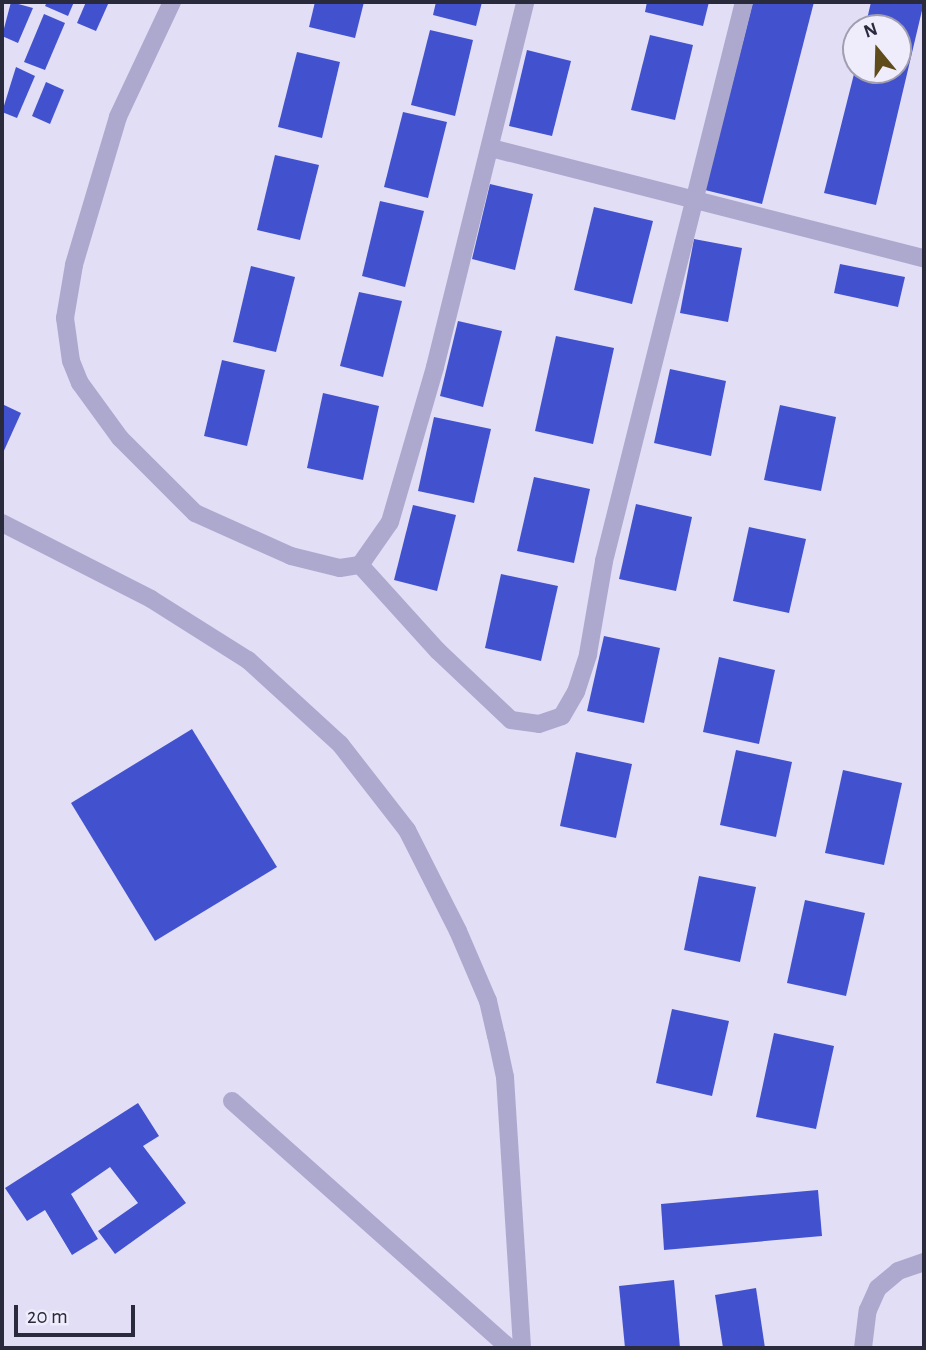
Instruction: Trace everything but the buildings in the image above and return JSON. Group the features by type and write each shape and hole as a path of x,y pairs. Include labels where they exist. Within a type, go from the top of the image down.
{"street":[{"path":"172,2 118,117 75,265 65,318 71,361 80,383 120,438 195,513 291,556 340,568 360,565 373,552 390,522 491,148 525,2"},
{"path":"360,565 438,651 511,720 539,724 562,716 576,692 588,654 604,561 691,200 744,2"},
{"path":"491,148 924,258"},
{"path":"2,523 151,599 247,660 340,744 407,830 458,931 488,1001 496,1035 505,1077 522,1348"},
{"path":"232,1101 509,1348"},
{"path":"863,1348 868,1310 878,1288 898,1271 924,1262"}]}
